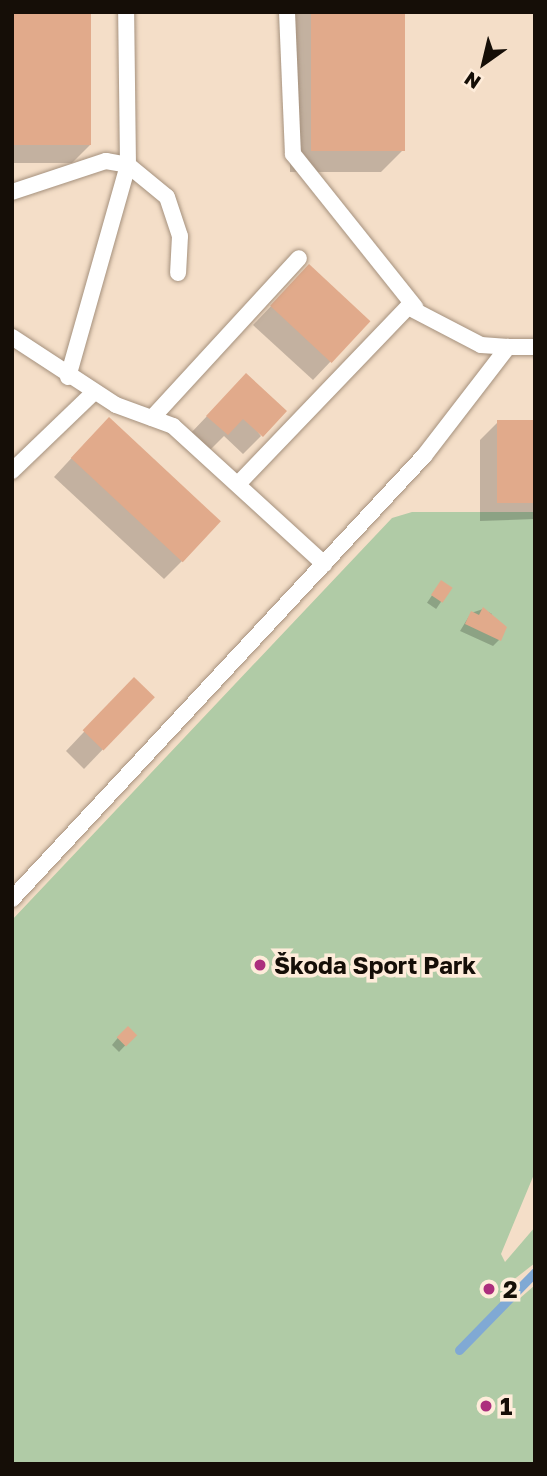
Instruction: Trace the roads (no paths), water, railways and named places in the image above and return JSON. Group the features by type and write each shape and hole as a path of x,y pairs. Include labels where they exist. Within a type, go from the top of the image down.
{"lane":[{"path":"68,377 128,165 126,12"},
{"path":"287,12 293,154 415,307 481,345 535,347"},
{"path":"12,192 106,161 128,165 167,197 180,236 178,273"},
{"path":"152,418 299,258"},
{"path":"239,483 390,319 415,307"},
{"path":"12,337 94,392 183,433 324,564"},
{"path":"12,899 424,456 508,347"},
{"path":"12,471 94,392"}],"waterway":[{"path":"459,1350 535,1272"}],"place":[{"name":"Škoda Sport Park","path":"260,965"},
{"name":"2","path":"489,1289"},
{"name":"1","path":"486,1406"}]}
